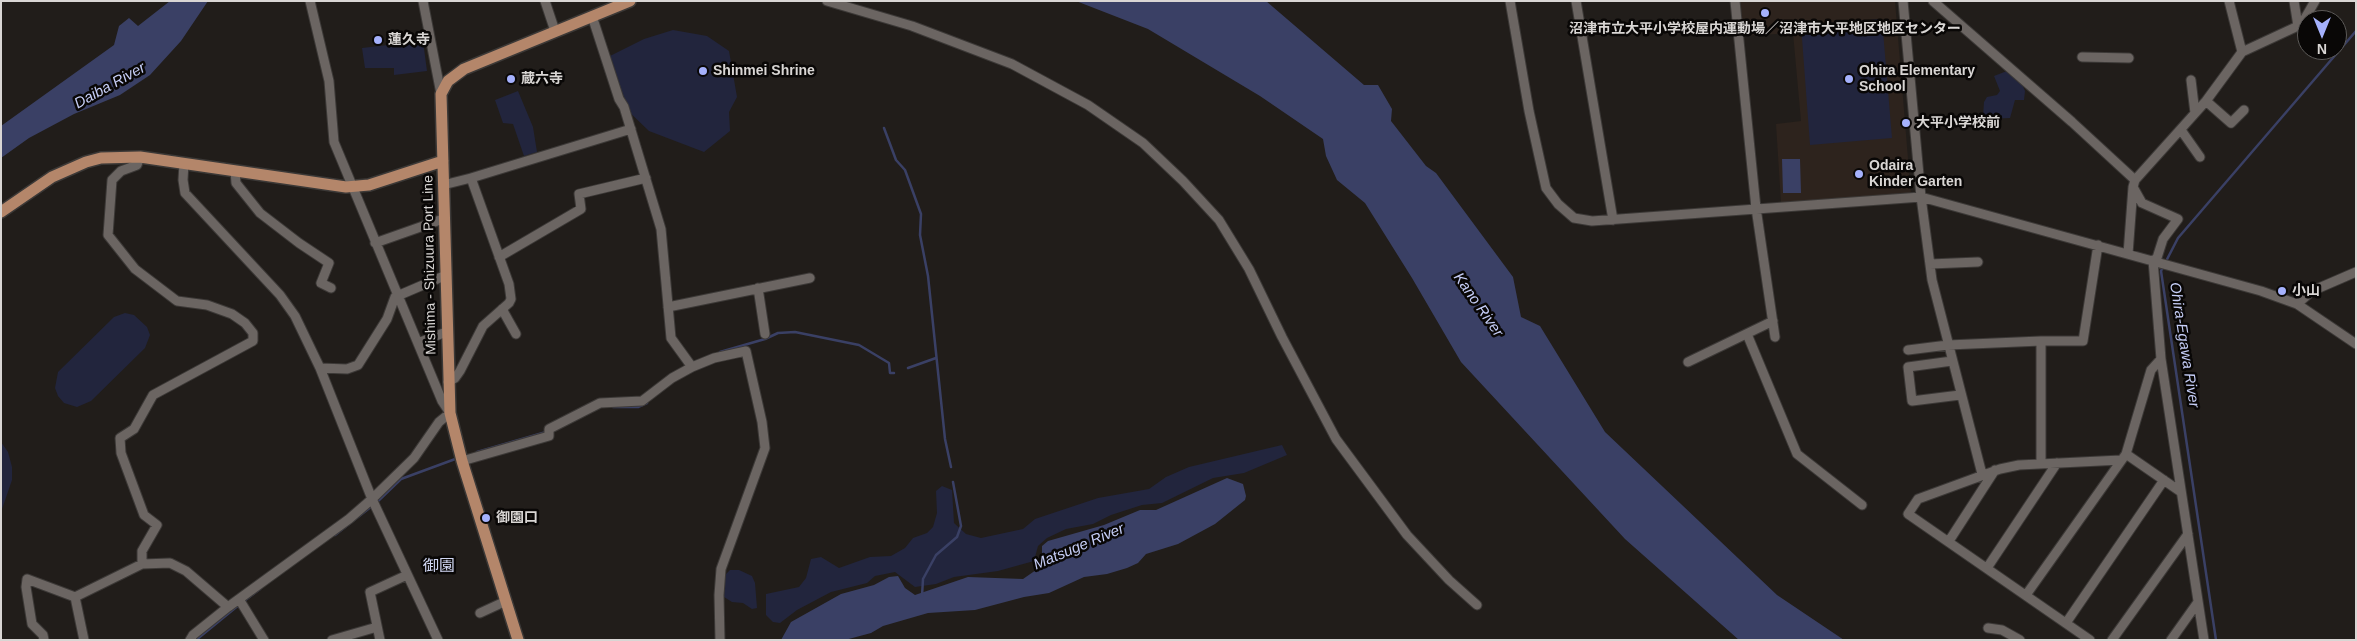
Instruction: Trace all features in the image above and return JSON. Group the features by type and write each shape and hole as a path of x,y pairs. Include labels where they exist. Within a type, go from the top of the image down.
{"main road":[{"path":"440,94 448,81 464,70 630,1"},
{"name":"Mishima - Shizuura Port Line","path":"440,94 443,161 444,276 450,413 462,461 518,640"},
{"path":"1,212 44,181 70,168 101,158 140,157 354,187 369,185 443,161"}],"street":[{"path":"190,640 193,635 228,607 241,602 349,519 372,499 414,458 439,422 450,413 442,401 334,142 329,81 310,1"},
{"path":"423,1 440,94"},
{"path":"545,1 555,31"},
{"path":"827,1 912,26 1012,64 1088,105 1143,143 1183,181 1219,220 1249,269 1336,440 1407,535 1449,580 1477,605"},
{"path":"1510,1 1529,111 1546,188 1558,204 1574,218 1592,221 1613,220 1756,208 1903,200 1921,197 2261,290 2297,304 2356,344"},
{"path":"1576,1 1613,220"},
{"path":"1735,1 1756,208 1775,337"},
{"path":"1903,1 1921,197 1930,264 1960,395 1982,474"},
{"path":"1933,1 2072,122 2134,184 2142,203 2178,219 2163,239 2156,261 2161,359 2204,640"},
{"path":"2229,1 2242,52"},
{"path":"2294,1 2297,20"},
{"path":"592,16 619,99 624,107 661,229 671,338 692,367"},
{"path":"2128,254 2134,184 2206,101 2242,52 2297,26"},
{"path":"2082,57 2129,58"},
{"path":"2191,80 2195,113"},
{"path":"2206,101 2232,124 2244,110"},
{"path":"443,185 631,129"},
{"path":"2181,130 2200,157"},
{"path":"140,157 137,165 121,171 112,180 108,235 135,269 177,301 207,305 232,314 245,322 254,333 253,341 152,395 134,429 120,438 121,453 144,515 157,525 142,551 142,564"},
{"path":"184,163 183,180 185,193 290,308 320,368 372,499 438,640"},
{"path":"235,171 236,183 260,213 299,244 329,263 320,283 331,288"},
{"path":"448,382 455,378 460,371 483,326 509,303 510,292 500,257 471,178"},
{"path":"500,257 581,209 579,194 646,178"},
{"path":"375,243 443,219"},
{"path":"1908,350 1948,345 2083,341 2098,245"},
{"path":"1930,264 1978,262"},
{"path":"2297,304 2312,291 2356,272"},
{"path":"320,368 347,369 358,365 387,319 397,295 444,276"},
{"path":"668,307 810,278"},
{"path":"758,288 764,334"},
{"path":"502,308 516,334"},
{"path":"1688,362 1773,321"},
{"path":"418,343 446,332"},
{"path":"1747,334 1797,454 1862,506"},
{"path":"2041,341 2041,464"},
{"path":"462,461 549,436 549,429 600,403 642,401 672,378 692,367 714,358 746,351 765,448 721,569 719,595 720,640"},
{"path":"2026,595 2124,457 2151,370 2161,359"},
{"path":"1952,361 1908,367 1912,401 1960,395"},
{"path":"2090,640 1908,514 1918,499 1982,474 2019,465 2124,457 2181,492"},
{"path":"1987,568 2057,463"},
{"path":"1949,541 1995,470"},
{"path":"2066,623 2164,480"},
{"path":"2112,640 2188,534"},
{"path":"44,640 32,624 26,587 28,579 75,597 142,564 170,562 186,571 228,607"},
{"path":"380,640 370,592 407,574"},
{"path":"75,597 84,640"},
{"path":"480,613 506,601"},
{"path":"241,602 264,640"},
{"path":"2171,640 2198,602"},
{"path":"332,640 377,627"},
{"path":"1988,628 2002,630 2020,640"}],"shaded area":[{"name":"Ohira Elementary School","path":"1739,1 1895,1 1911,195 1781,203 1776,124 1801,121 1793,33 1742,36"},
{"path":"1882,19 1892,138 1810,145 1801,25"},
{"path":"673,30 707,36 729,51 737,97 729,112 730,131 704,152 649,131 624,107 610,56 644,39"},
{"path":"423,41 427,71 394,75 394,68 365,68 362,48"},
{"path":"2007,71 2021,82 2025,91 2024,100 2015,100 2010,118 1987,119 1983,117 1984,102 1987,97 1997,95 2000,91 1994,76"},
{"path":"518,91 533,127 537,152 524,156 513,124 503,123 495,100"},
{"path":"125,313 134,315 147,327 150,335 145,348 91,401 77,407 64,403 58,396 55,388 58,372 114,317"},
{"path":"1,442 8,452 12,467 12,480 1,512"},
{"path":"1282,445 1287,455 1244,473 1213,478 1162,503 1142,505 1111,515 1093,524 1066,529 1047,538 1038,546 1034,561 998,571 954,577 936,584 915,587 895,572 875,576 867,583 831,592 797,610 780,623 773,622 766,615 766,594 799,587 806,578 811,559 821,557 839,568 870,557 891,556 905,548 913,538 927,533 933,527 937,513 936,491 942,486 952,490 954,523 966,534 981,538 1023,529 1035,519 1098,498 1149,489 1166,477 1189,467"},
{"path":"730,570 739,570 752,576 755,583 757,608 752,609 743,603 732,602 724,597 722,589 725,575"}],"water":[{"name":"Daiba River","path":"170,1 208,1 181,41 150,75 120,95 74,114 29,138 1,158 1,126 114,45 119,26 129,18 138,26"},
{"name":"Kano River","path":"1076,1 1266,1 1364,85 1378,85 1392,109 1391,121 1426,166 1436,173 1513,277 1521,317 1540,326 1605,432 1777,595 1844,640 1739,640 1625,539 1461,362 1365,203 1337,180 1326,156 1323,139 1260,96 1148,29"},
{"path":"1782,159 1800,159 1801,193 1783,193"},
{"name":"Matsuge River","path":"1227,478 1243,484 1245,500 1215,524 1178,544 1146,554 1138,563 1127,568 1107,574 1084,577 1049,593 1024,597 975,610 928,613 883,626 871,633 845,640 781,640 791,622 841,594 874,585 889,577 898,576 905,588 915,595 968,577 1023,579 1036,570 1042,558 1042,546 1048,541 1104,525 1140,510 1156,510"}],"waterway":[{"name":"Ohira-Egawa River","path":"2216,640 2161,271 2178,238 2356,31"},
{"path":"884,128 896,160 905,170 921,214 920,235 928,276 945,439 951,467"},
{"path":"720,352 765,339 778,333 795,332 859,345 889,363 890,373 894,373"},
{"path":"908,368 936,358"},
{"path":"613,407 638,407 647,403"},
{"path":"477,452 546,432"},
{"path":"376,503 401,479 458,458"},
{"path":"922,596 923,579 936,555 957,537 961,526 953,482"},
{"path":"335,535 372,506"},
{"path":"244,601 260,589"},
{"path":"196,640 240,604"}],"place":[{"name":"沼津市立大平小学校屋内運動場／沼津市大平地区地区センター","path":"1765,13"},
{"name":"蓮久寺","path":"378,40"},
{"name":"Shinmei Shrine","path":"703,71"},
{"name":"蔵六寺","path":"511,79"},
{"name":"Ohira Elementary School","path":"1849,79"},
{"name":"大平小学校前","path":"1906,123"},
{"name":"Odaira Kinder Garten","path":"1859,174"},
{"name":"小山","path":"2282,291"},
{"name":"御園口","path":"486,518"}],"district":[{"name":"御園","path":"439,567"}]}
